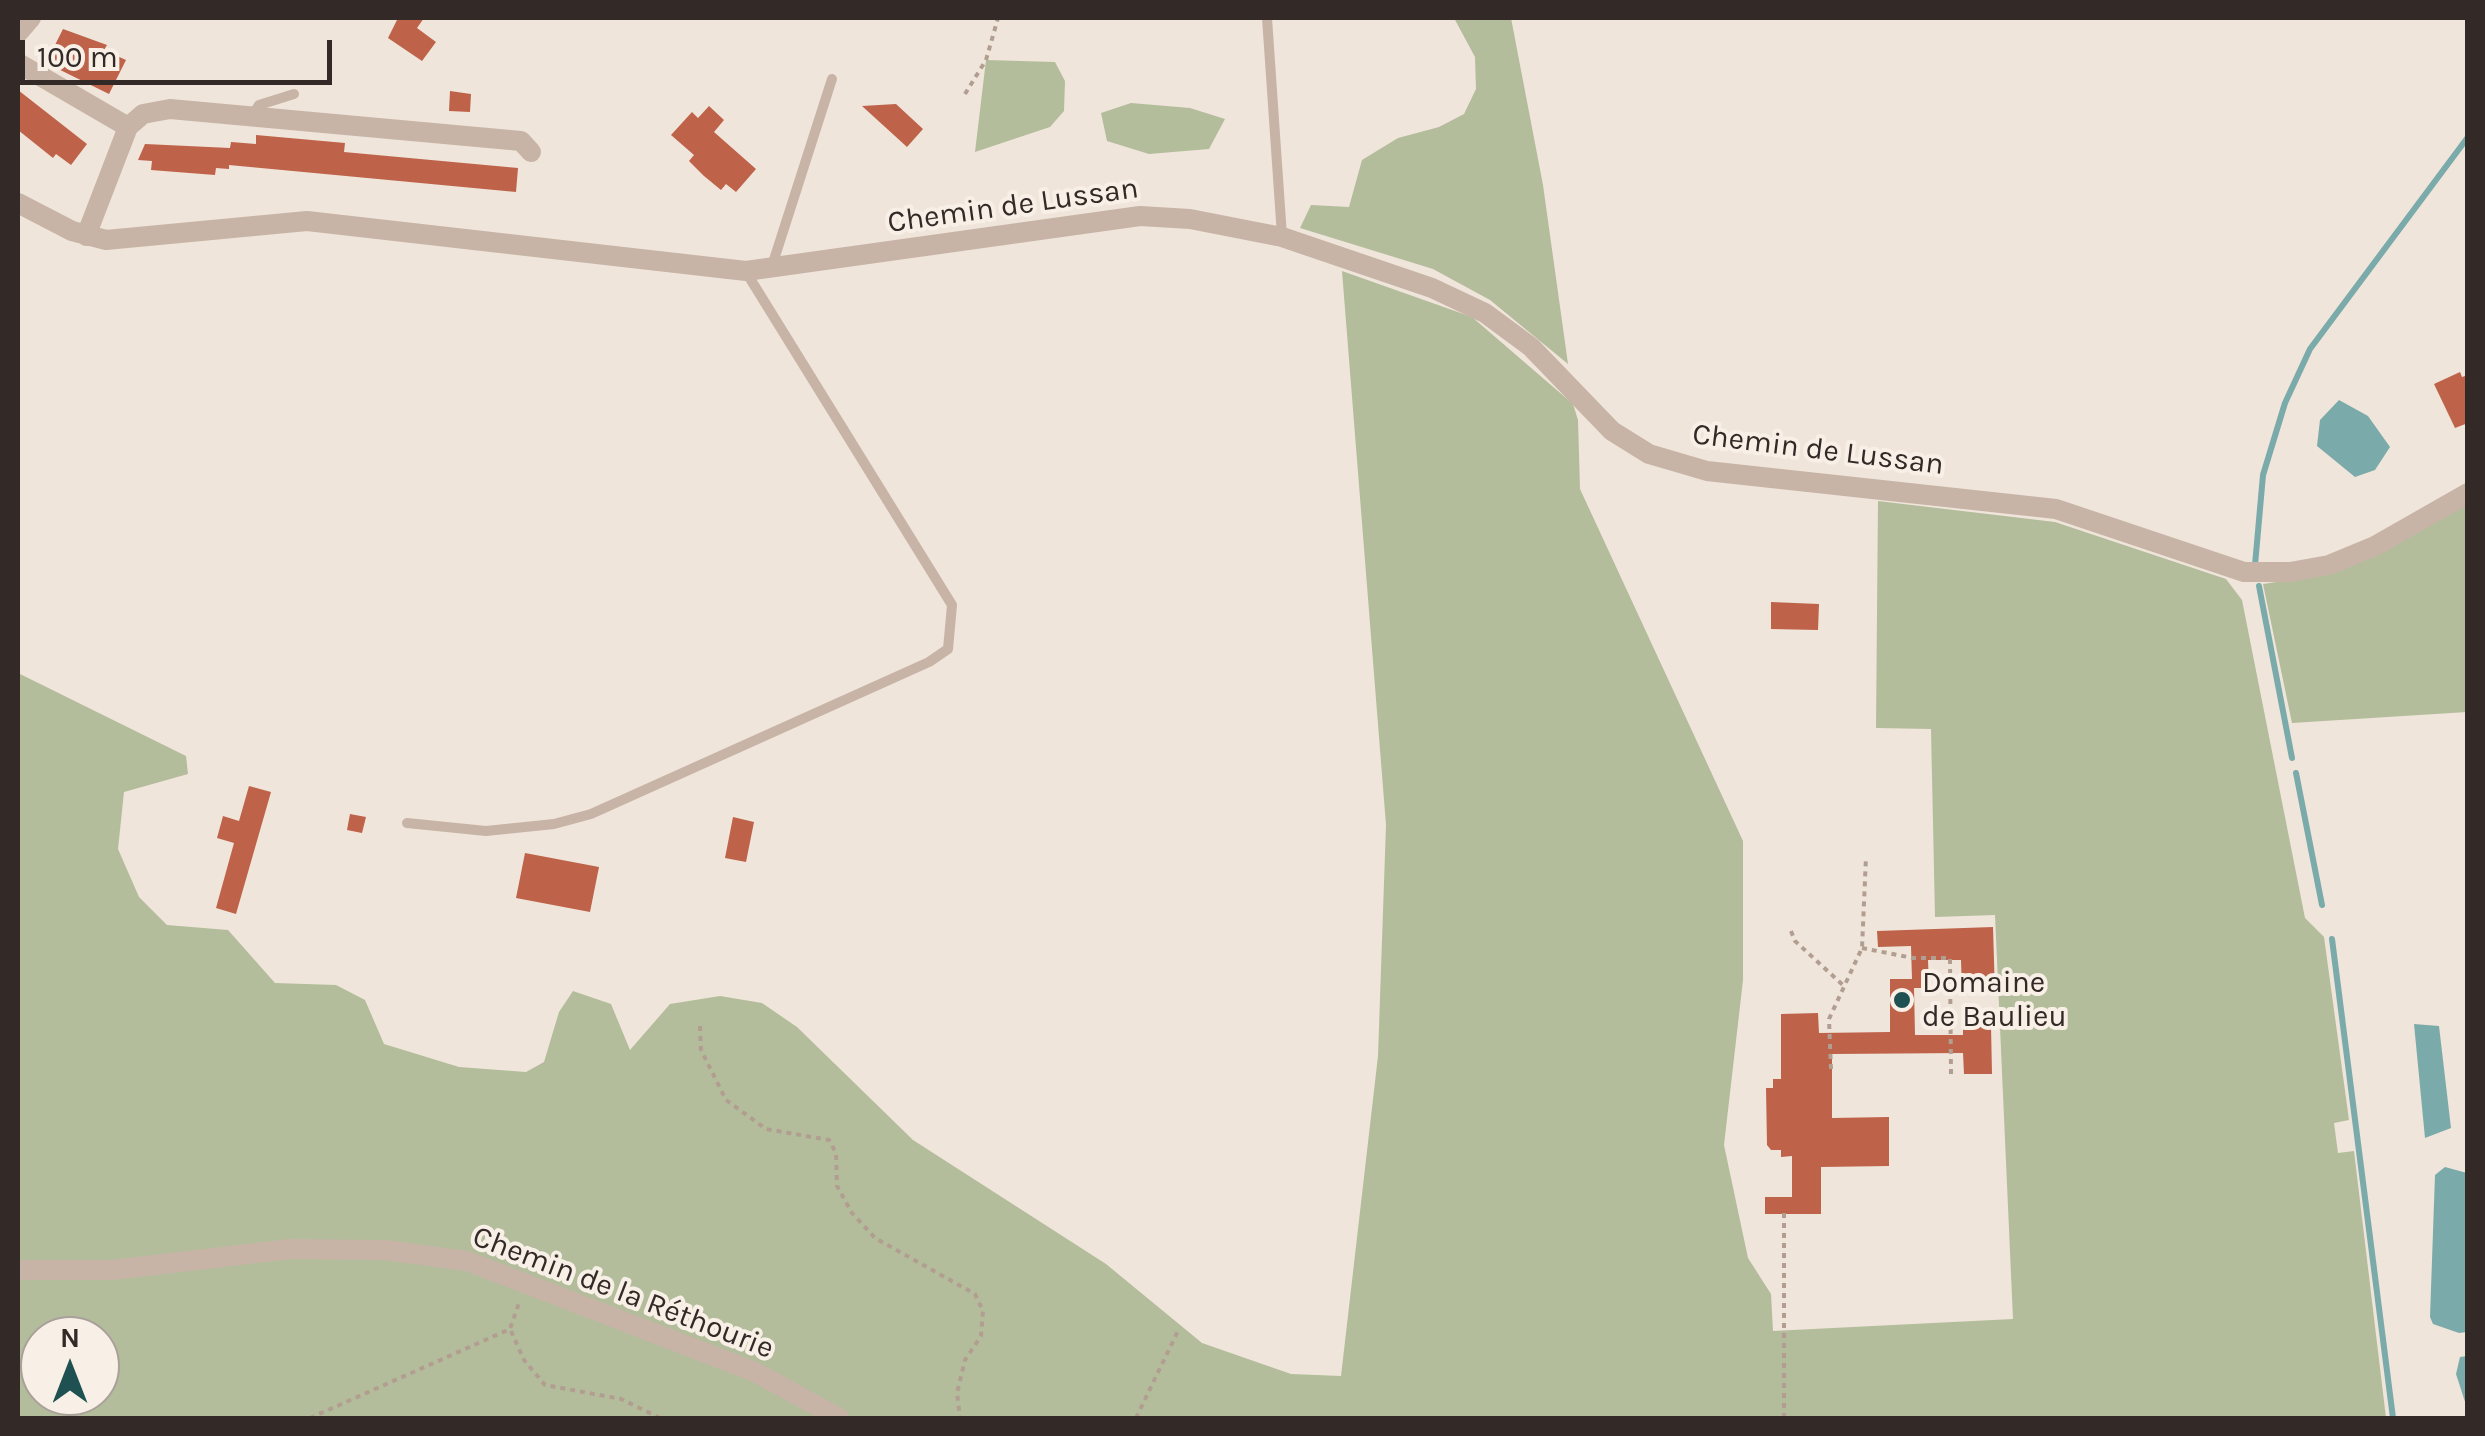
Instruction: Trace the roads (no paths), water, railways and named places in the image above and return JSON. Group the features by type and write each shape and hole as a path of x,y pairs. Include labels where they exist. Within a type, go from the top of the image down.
{"street":[{"path":"18,33 31,18"},
{"path":"18,64 128,127"},
{"path":"86,236 128,127 143,114 162,109 522,142 531,152"},
{"name":"Chemin de Lussan","path":"18,204 86,236 127,241 258,222 307,221 746,271 1140,216 1190,219 1282,237 1432,288 1485,313 1531,347 1612,431 1649,454 1706,471 2056,509 2244,572 2290,572 2328,565 2375,546 2468,492"},
{"name":"Chemin de la Réthourie","path":"18,1270 112,1270 290,1249 385,1250 467,1260 755,1372 839,1418"}],"lane":[{"path":"1267,18 1282,237"},
{"path":"770,270 832,79"},
{"path":"251,116 259,105 294,94"},
{"path":"407,823 486,831 554,824 591,814 930,662 948,649 952,605 746,271"}],"water":[{"path":"2339,400 2368,416 2390,447 2375,470 2355,477 2317,446 2320,420"},
{"path":"2414,1024 2439,1026 2451,1128 2425,1138"},
{"path":"2445,1167 2467,1173 2467,1332 2459,1333 2433,1324 2430,1317 2435,1175"},
{"path":"2468,1356 2467,1408 2456,1374 2460,1357"}],"waterway":[{"path":"2255,565 2263,475 2285,403 2310,349 2468,137"},
{"path":"2259,586 2292,758"},
{"path":"2296,773 2322,905"},
{"path":"2332,939 2393,1418"}],"place":[{"name":"Domaine de Baulieu","path":"1902,1000"}]}
